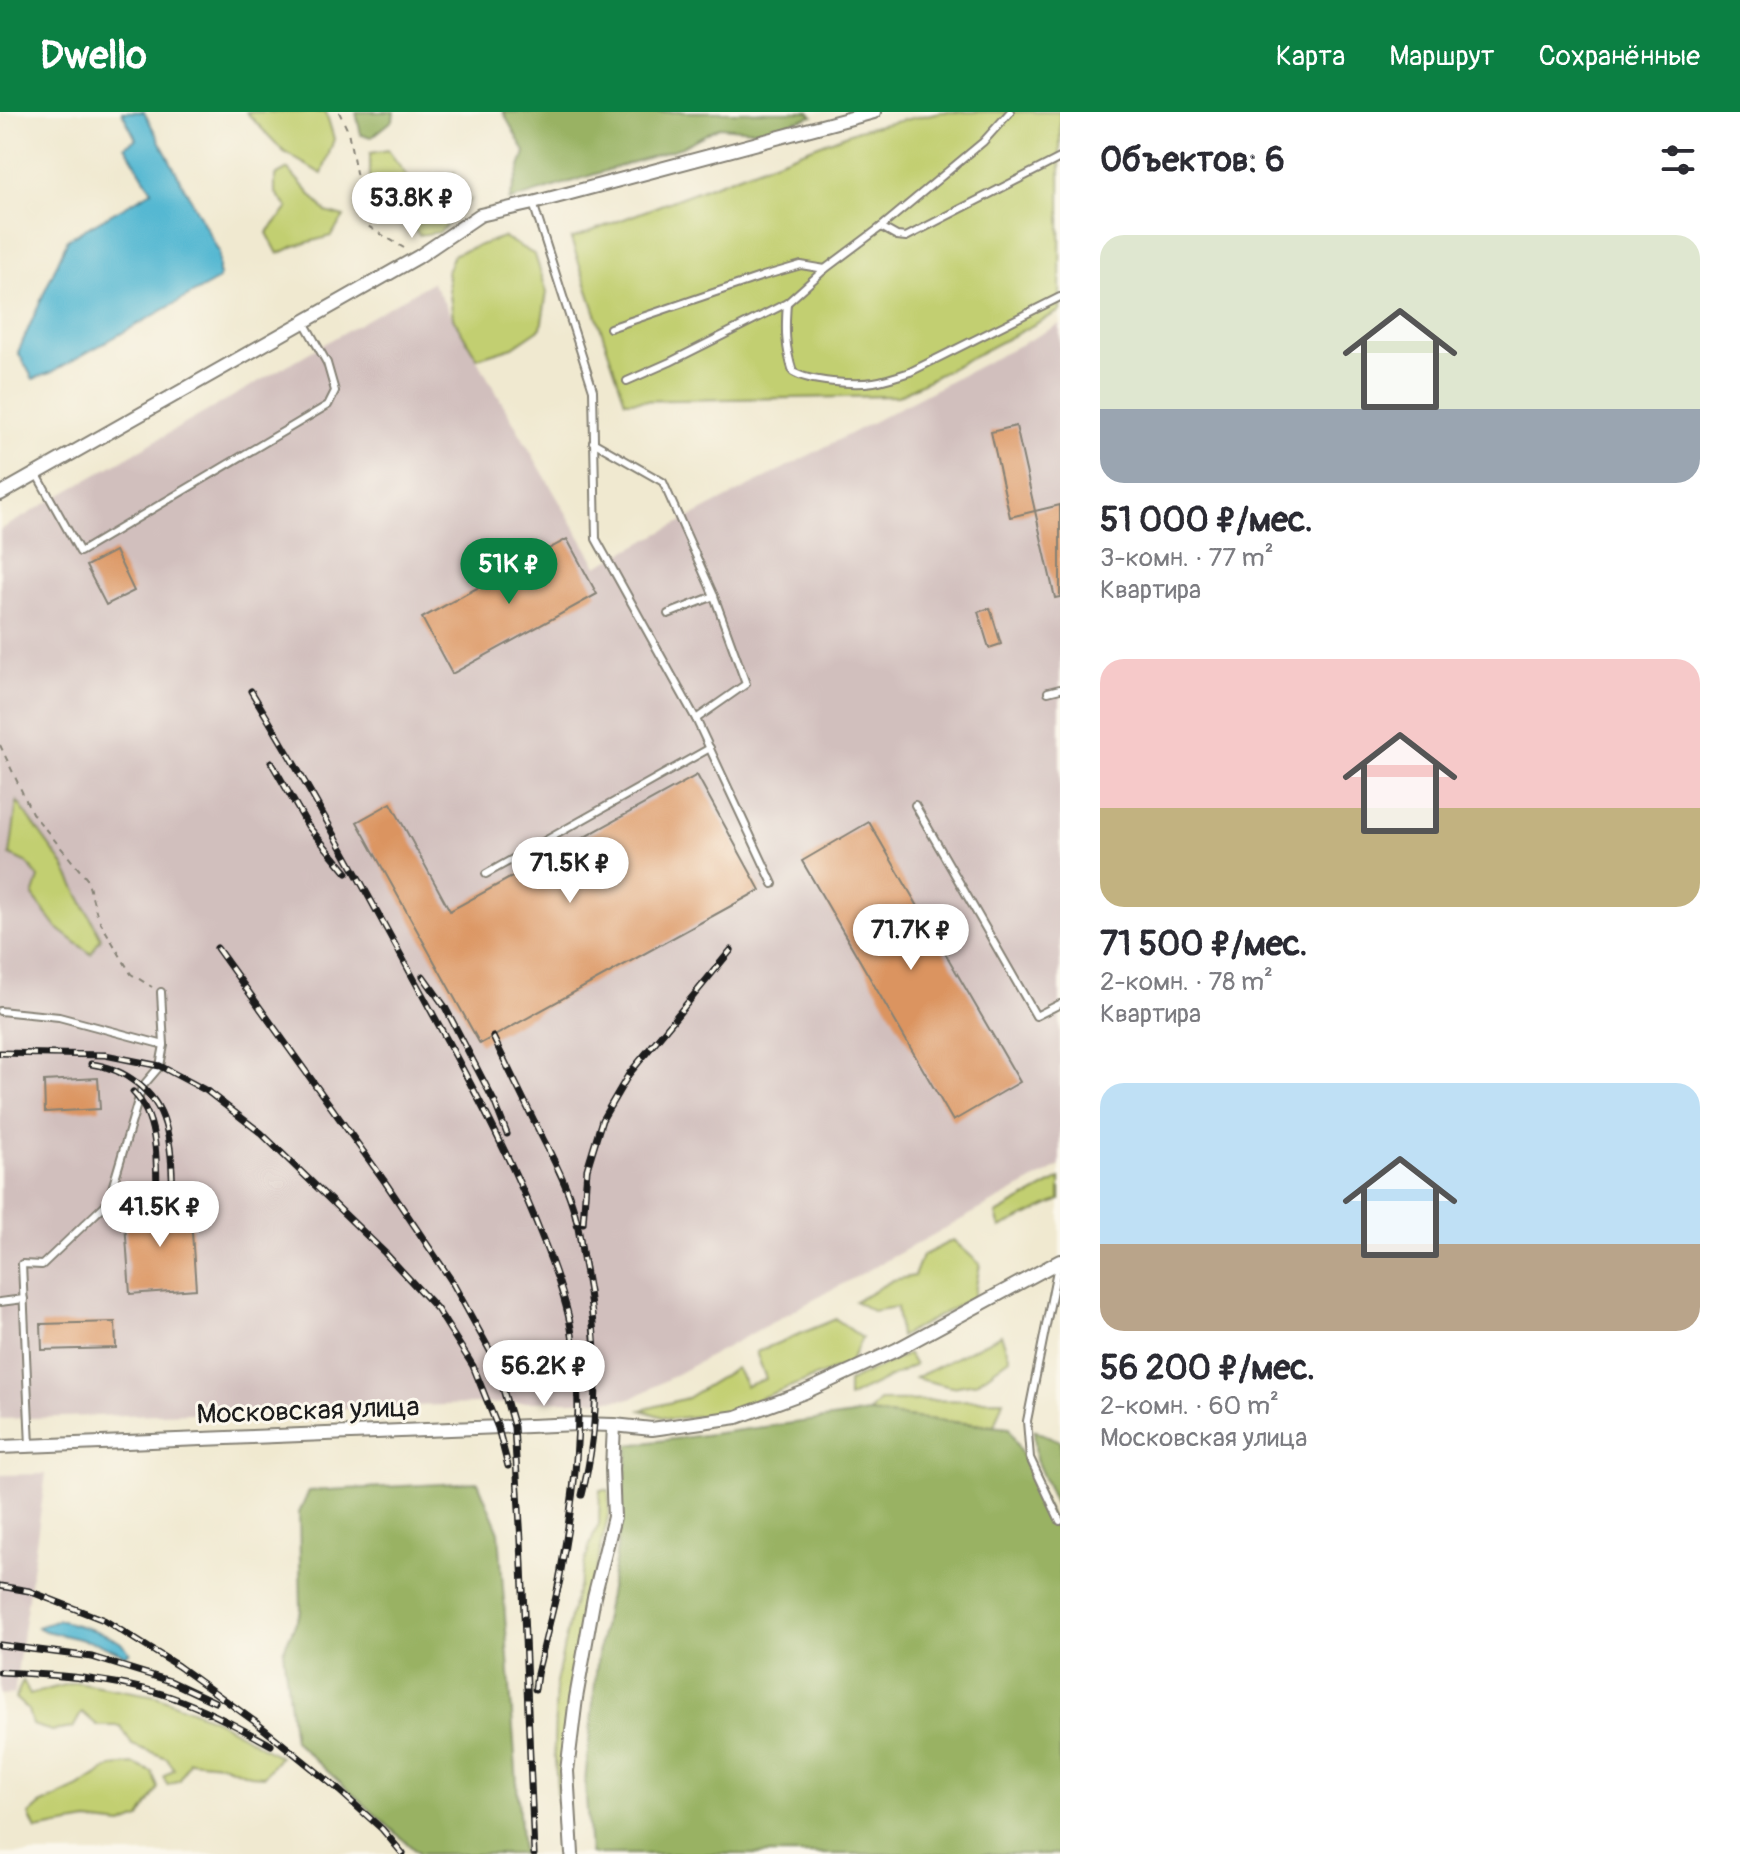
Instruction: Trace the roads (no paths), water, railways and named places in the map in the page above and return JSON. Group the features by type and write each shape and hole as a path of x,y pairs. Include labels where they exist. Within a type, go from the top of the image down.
{"street":[{"path":"0,494 418,257 480,215 874,112"},
{"name":"Московская улица","path":"0,1447 578,1424 652,1429 737,1417 805,1392 896,1350 1060,1261"},
{"path":"572,1854 567,1771 594,1597 614,1517 614,1425"}],"lane":[{"path":"627,381 787,303 983,142 1010,112"},
{"path":"881,227 897,236 906,237 1060,158"},
{"path":"533,203 593,390 596,539 696,719 773,884"},
{"path":"610,328 801,265 825,269"},
{"path":"787,303 786,352 793,372 815,380 870,383 910,372 1060,297"},
{"path":"36,473 80,552 328,405 335,391 327,363 304,322"},
{"path":"593,442 663,482 714,596 746,684 696,719"},
{"path":"668,614 714,596"},
{"path":"1048,692 1060,689"},
{"path":"486,874 710,748"},
{"path":"915,805 1036,1016 1060,1004"},
{"path":"30,1446 22,1264 42,1265 108,1202 142,1087 160,1066 164,1045 161,992"},
{"path":"0,1011 59,1017 164,1045"},
{"path":"1060,1261 1027,1421 1030,1458 1060,1521"},
{"path":"1052,1295 1060,1300"},
{"path":"0,1302 24,1299"}],"water":[{"path":"122,112 144,112 219,252 219,279 50,373 33,379 18,352 68,239 152,191 125,146 136,139"},
{"path":"59,1620 116,1639 130,1652 125,1655 101,1644 37,1627"}],"railway":[{"path":"251,691 345,853 480,1102 522,1188 564,1297 576,1361 578,1427 573,1493 557,1592"},
{"path":"271,762 308,826 347,873"},
{"path":"217,948 385,1182 451,1280 494,1358 514,1427 534,1854"},
{"path":"583,1223 587,1169 602,1120 629,1074 731,950"},
{"path":"423,976 445,1007 495,1103 507,1134"},
{"path":"493,1037 561,1176 577,1224 592,1317 596,1376 593,1436 582,1495"},
{"path":"0,1053 105,1055 160,1066 207,1091 261,1133 385,1253 437,1309 473,1366 498,1428 508,1466"},
{"path":"91,1064 127,1076 146,1092 161,1112 172,1164 173,1205"},
{"path":"133,1092 142,1103 153,1131 157,1206"},
{"path":"535,1689 560,1580"},
{"path":"0,1586 29,1591 104,1620 178,1666 254,1721 333,1785 382,1829 403,1854"},
{"path":"0,1645 92,1657 170,1681 215,1702"},
{"path":"0,1672 92,1679 139,1688 182,1701 271,1745"}]}
